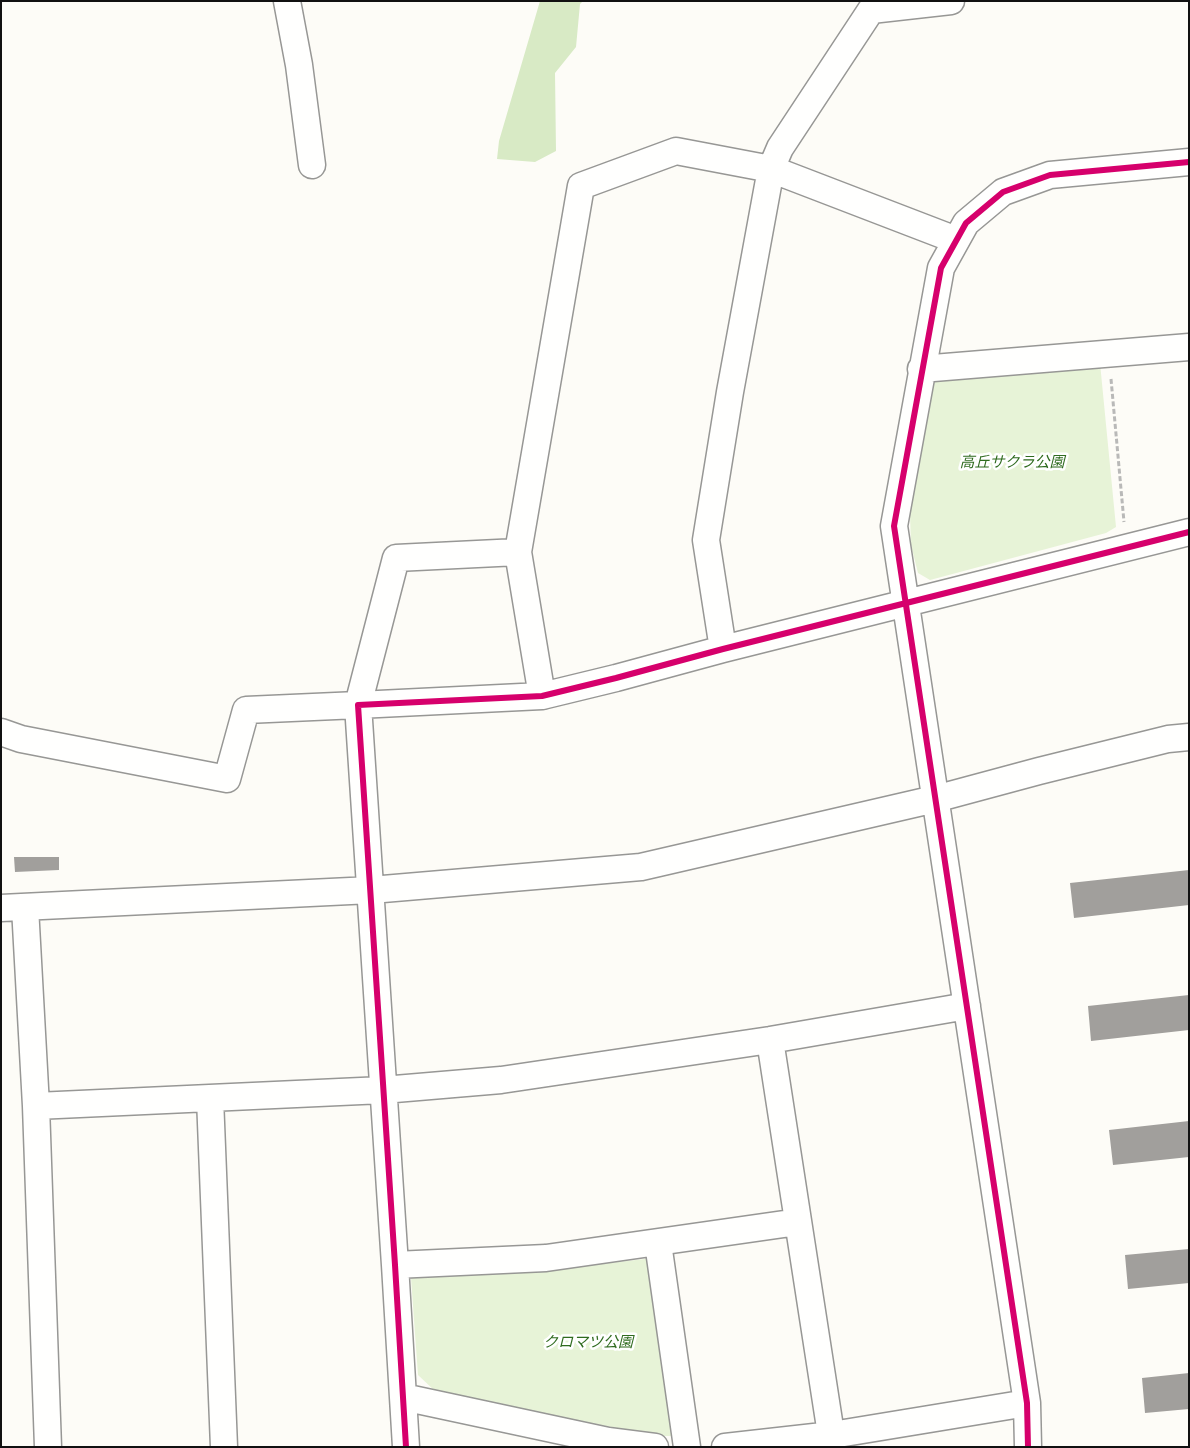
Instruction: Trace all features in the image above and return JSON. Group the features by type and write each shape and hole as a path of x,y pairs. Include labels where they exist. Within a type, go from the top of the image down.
{"street":[{"path":"288,1 299,65 312,165"},
{"path":"724,649 706,540 732,382 771,169 780,148 871,10 950,1"},
{"path":"542,696 518,552 581,186 676,150 771,169 956,240"},
{"path":"1028,1447 1027,1403 894,526 941,268 966,223 1004,192 1050,175 1189,162"},
{"path":"922,369 1189,347"},
{"path":"1,732 21,739 226,779 246,710 542,696 1189,532"},
{"path":"406,1447 396,1265 358,705 396,558 518,552"},
{"path":"48,1447 36,1106 13,907 371,890 641,867 936,799 1168,739 1189,737"},
{"path":"36,1106 383,1090 501,1080 770,1040 967,1006"},
{"path":"770,1040 832,1441"},
{"path":"210,1098 224,1447"},
{"path":"396,1265 546,1258 798,1222"},
{"path":"658,1243 688,1447"},
{"path":"403,1397 608,1441 655,1447"},
{"path":"725,1447 832,1441 1027,1403"}],"path":[{"path":"1108,353 1126,548"}],"green space":[{"path":"540,1 583,1 580,4 576,47 555,73 556,151 535,162 497,159 499,141"},
{"name":"高丘サクラ公園","path":"1100,363 1116,527 1106,533 930,580 918,573 911,545 910,515 931,385 942,378"},
{"name":"クロマツ公園","path":"653,1258 682,1436 656,1436 436,1392 418,1375 411,1278 558,1269"}],"building":[{"path":"14,857 59,857 59,870 15,872"},
{"path":"1189,870 1189,905 1074,918 1070,883"},
{"path":"1189,995 1189,1030 1091,1041 1088,1006"},
{"path":"1189,1121 1189,1157 1113,1165 1109,1130"},
{"path":"1189,1249 1189,1283 1128,1289 1125,1255"},
{"path":"1189,1373 1189,1409 1145,1413 1142,1378"}],"cycle path":[{"path":"1028,1447 1027,1403 894,526 941,268 966,223 1003,192 1050,175 1189,162"},
{"path":"406,1447 358,705 542,696 1189,532"}]}
